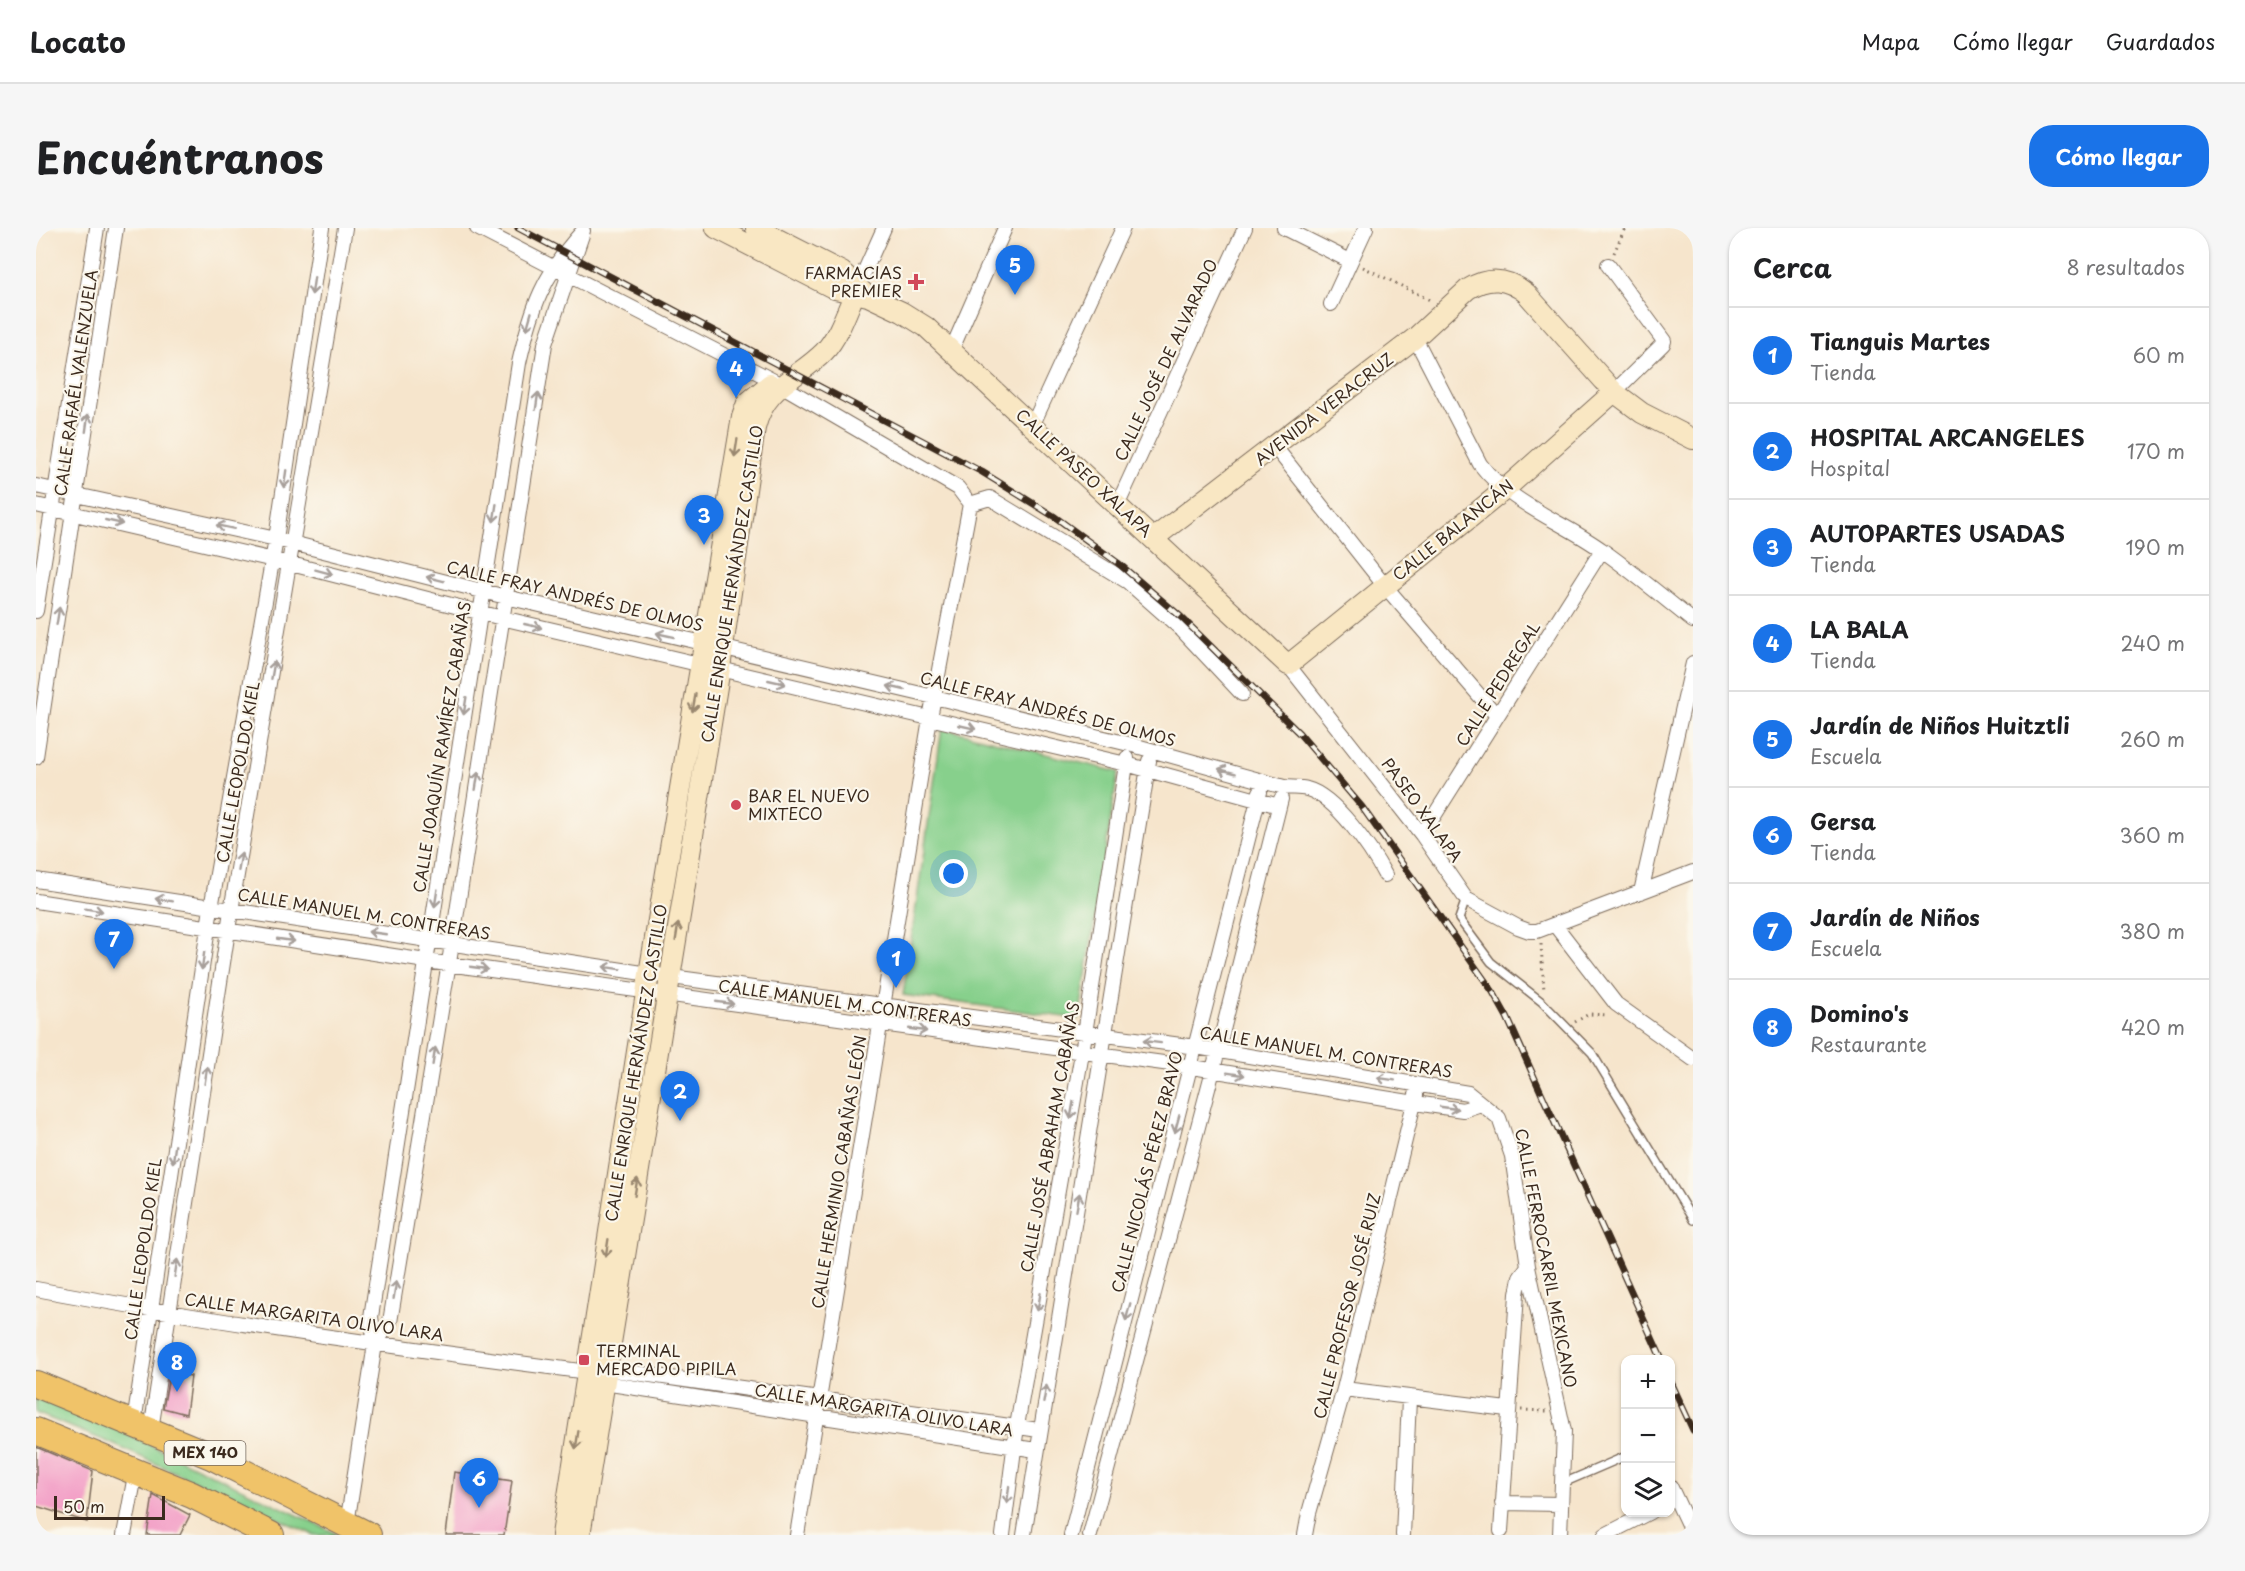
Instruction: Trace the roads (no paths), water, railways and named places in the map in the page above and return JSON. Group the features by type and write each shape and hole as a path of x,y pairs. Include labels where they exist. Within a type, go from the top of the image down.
{"highway":[{"name":"MEX 140","path":"36,1384 143,1426 266,1482 358,1530"},
{"name":"MEX 140","path":"36,1398 187,1469 244,1521"},
{"name":"MEX 140","path":"36,1419 187,1469 266,1482"},
{"name":"MEX 140","path":"36,1431 135,1470 272,1535"}],"main road":[{"name":"CALLE PASEO XALAPA","path":"716,228 748,232 842,272 860,292 902,312 926,327 1033,424 1117,506 1288,665"},
{"name":"AVENIDA VERACRUZ","path":"1154,538 1415,338 1452,303 1479,282 1492,279 1516,285 1526,292 1614,392"},
{"name":"CALLE ENRIQUE HERNÁNDEZ CASTILLO","path":"562,1535 600,1375 668,986 713,646 754,428 762,405 778,383 823,353 832,342 860,292"},
{"path":"1614,392 1642,413 1693,439"},
{"name":"CALLE BALANCÁN","path":"1288,665 1503,490 1614,392"},
{"name":"CALLE ENRIQUE HERNÁNDEZ CASTILLO","path":"580,1535 648,983 710,666"}],"street":[{"name":"CALLE RAFAÉL VALENZUELA","path":"36,611 97,228"},
{"name":"CALLE RAFAÉL VALENZUELA","path":"36,757 116,228"},
{"name":"CALLE LEOPOLDO KIEL","path":"143,1426 151,1311 208,928 276,539 322,228"},
{"name":"CALLE LEOPOLDO KIEL","path":"143,1426 169,1313 231,911 291,564 345,228"},
{"path":"477,228 778,383 958,488 970,504 990,498 1128,582 1180,628 1242,694"},
{"path":"860,292 884,228"},
{"path":"952,349 1005,228"},
{"path":"1033,424 1123,228"},
{"name":"CALLE JOSÉ DE ALVARADO","path":"1117,506 1245,228"},
{"path":"1284,228 1350,261"},
{"path":"1331,304 1366,228"},
{"name":"CALLE JOAQUÍN RAMÍREZ CABAÑAS","path":"358,1530 375,1344 371,1317 509,428 531,316 542,286 553,268 584,230"},
{"name":"CALLE JOAQUÍN RAMÍREZ CABAÑAS","path":"375,1344 390,1322 449,964 545,344 584,230"},
{"path":"1608,265 1664,341 1614,392"},
{"path":"1415,338 1480,464 1503,490 1602,550 1693,621"},
{"path":"509,428 532,433"},
{"path":"1275,447 1384,585 1497,716"},
{"name":"CALLE FRAY ANDRÉS DE OLMOS","path":"36,486 276,539 506,597 1130,744 1284,787 1308,789 1329,802 1368,845 1385,875"},
{"name":"CALLE HERMINIO CABAÑAS LEÓN","path":"797,1535 930,718 970,504"},
{"path":"36,505 272,559 502,618 1126,764 1279,806"},
{"name":"CALLE PEDREGAL","path":"1422,835 1602,550"},
{"path":"1641,892 1693,663"},
{"name":"PASEO XALAPA","path":"1288,665 1422,835 1466,899 1529,931 1555,925 1693,872"},
{"path":"460,737 484,740"},
{"name":"CALLE JOSÉ ABRAHAM CABAÑAS","path":"1003,1535 1017,1426 1082,1053 1130,744"},
{"path":"1024,1535 1039,1430 1103,1055 1150,750"},
{"name":"CALLE NICOLÁS PÉREZ BRAVO","path":"1071,1535 1192,1067 1262,781"},
{"path":"1090,1535 1218,1051 1284,787"},
{"path":"449,813 472,816"},
{"name":"CALLE MANUEL M. CONTRERAS","path":"36,880 452,944 648,983 880,1024 1213,1070 1463,1110 1481,1104 1468,1092 1196,1047 883,1006 668,986"},
{"name":"CALLE MANUEL M. CONTRERAS","path":"36,901 426,961 648,983"},
{"path":"1555,925 1616,1004 1693,1059"},
{"path":"407,1081 429,1085"},
{"name":"CALLE PROFESOR JOSÉ RUIZ","path":"1305,1535 1344,1389 1419,1084"},
{"name":"CALLE FERROCARRIL MEXICANO","path":"1481,1104 1493,1112 1505,1128 1512,1155 1528,1266 1561,1412 1564,1431 1560,1535"},
{"path":"388,1205 409,1208"},
{"path":"1501,1531 1507,1409 1517,1294 1520,1278 1528,1266"},
{"name":"CALLE MARGARITA OLIVO LARA","path":"36,1289 151,1311 375,1344 600,1375 818,1398 1039,1430"},
{"name":"CALLE MARGARITA OLIVO LARA","path":"600,1375 817,1416 1036,1450"},
{"path":"1344,1389 1409,1399 1507,1409"},
{"path":"1403,1535 1409,1399"},
{"path":"124,1535 135,1470"},
{"path":"1675,1500 1693,1535"},
{"path":"1502,1503 1560,1504"},
{"path":"1605,1535 1640,1517"}],"lane":[{"path":"1466,899 1459,919 1473,940 1491,962 1542,1002 1592,1053 1693,1220"},
{"path":"1561,1484 1621,1458"}],"railway":[{"path":"518,228 982,472 1055,517 1118,563 1181,617 1299,733 1362,807 1493,992 1507,1017 1660,1355"},
{"path":"1675,1391 1693,1430"}],"place":[{"name":"FARMACIAS PREMIER","path":"916,282"},
{"name":"Jardín de Niños Huitztli","path":"1015,295"},
{"name":"LA BALA","path":"736,398"},
{"name":"AUTOPARTES USADAS","path":"704,545"},
{"name":"BAR EL NUEVO MIXTECO","path":"736,805"},
{"name":"Jardín de Niños","path":"114,969"},
{"name":"Tianguis Martes","path":"896,988"},
{"name":"HOSPITAL ARCANGELES","path":"680,1121"},
{"name":"TERMINAL MERCADO PIPILA","path":"584,1360"},
{"name":"Domino's","path":"177,1392"},
{"name":"Gersa","path":"479,1508"}]}
